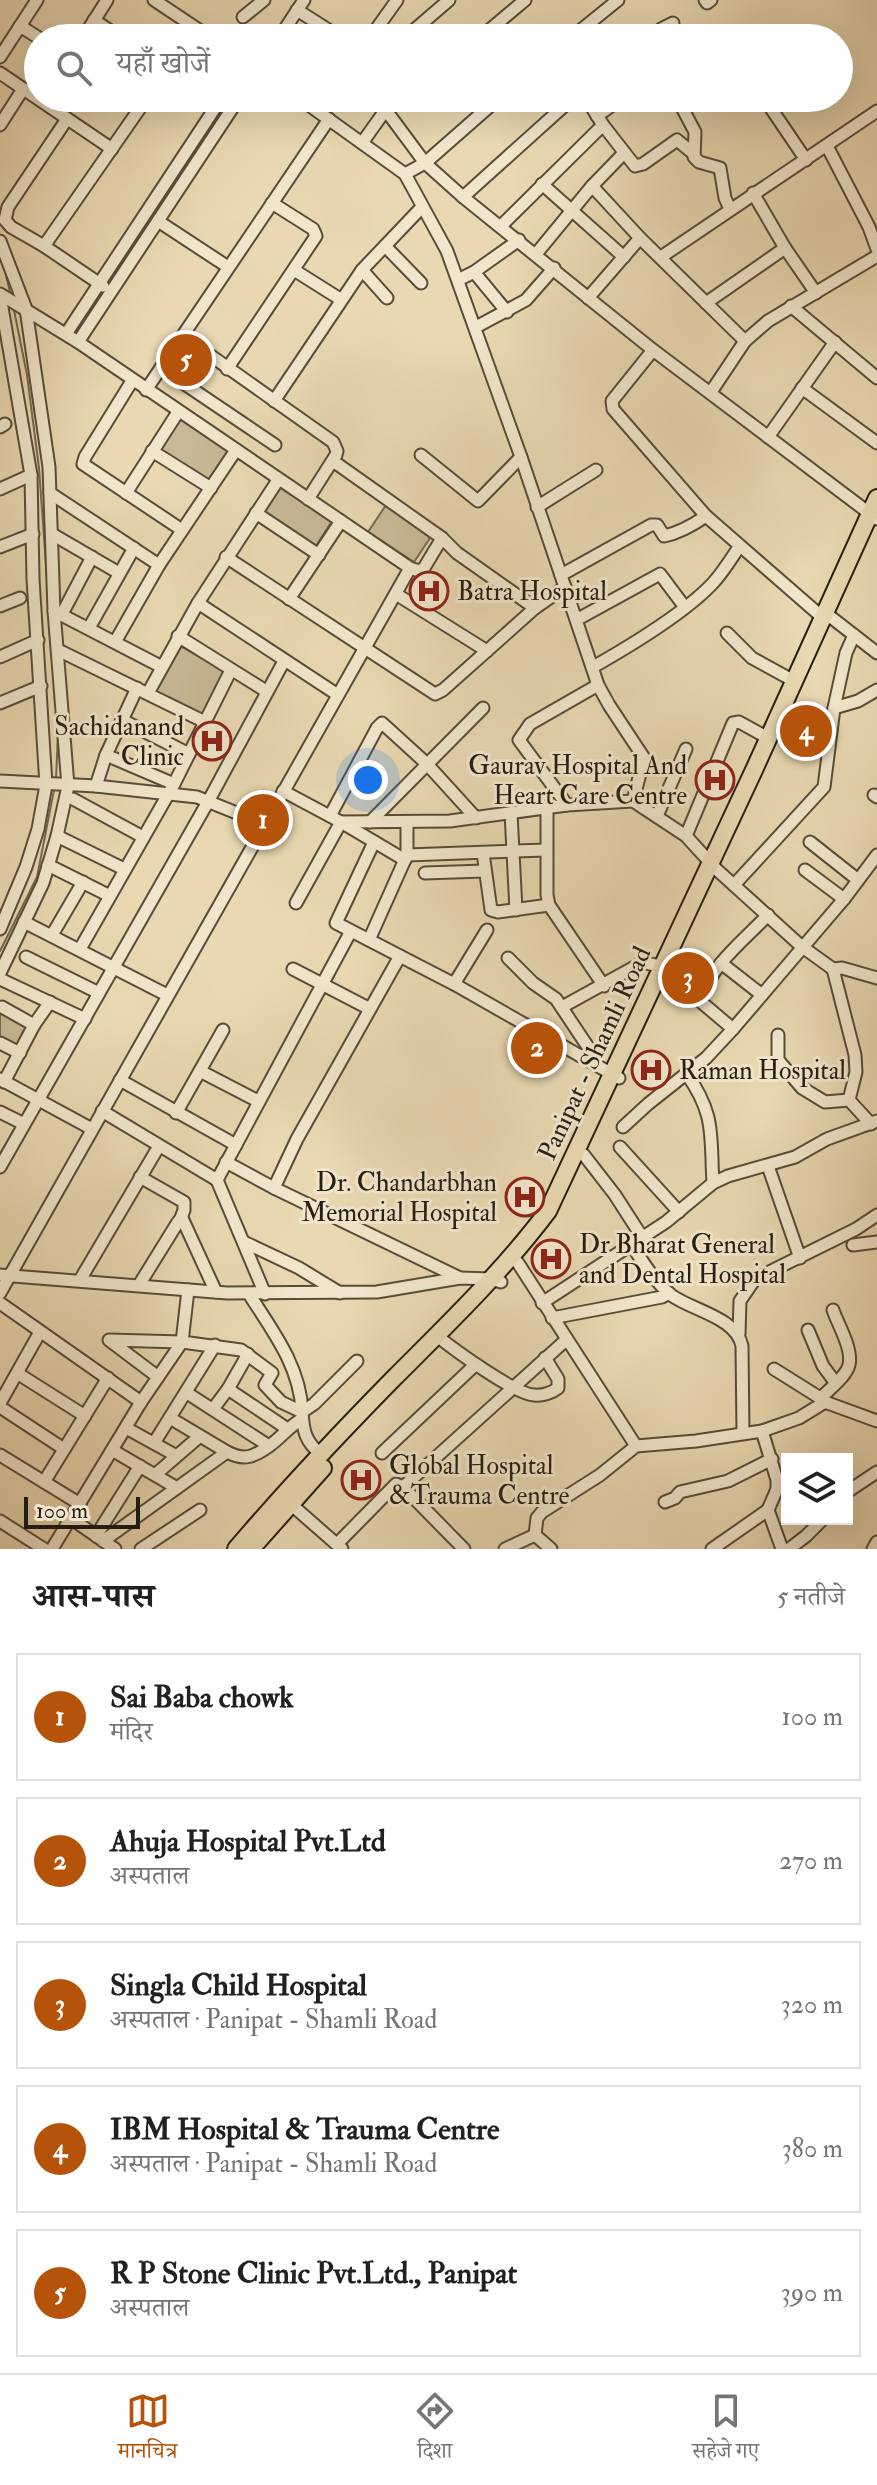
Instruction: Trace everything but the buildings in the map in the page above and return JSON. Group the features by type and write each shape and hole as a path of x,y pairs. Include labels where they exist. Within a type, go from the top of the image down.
{"highway":[{"name":"Panipat - Shamli Road","path":"496,1280 518,1263 557,1214 580,1153 875,513"},
{"name":"Panipat - Shamli Road","path":"615,1076 661,966 713,866 794,681 827,618"},
{"name":"Panipat - Shamli Road","path":"236,1549 496,1280 548,1211 580,1153"},
{"name":"Panipat - Shamli Road","path":"255,1547 321,1454 440,1339"}],"street":[{"path":"0,57 37,0"},
{"path":"92,24 107,0"},
{"path":"154,0 190,24"},
{"path":"243,17 264,0"},
{"path":"380,24 397,0"},
{"path":"421,24 449,0"},
{"path":"497,24 525,0"},
{"path":"588,24 618,0"},
{"path":"705,0 707,3 711,0"},
{"path":"288,24 300,5 324,24"},
{"path":"94,20 100,24"},
{"path":"20,26 24,29"},
{"path":"0,73 23,89 0,125"},
{"path":"661,257 877,111"},
{"path":"57,112 112,149"},
{"path":"44,246 112,149 133,112"},
{"path":"66,334 208,112"},
{"path":"78,342 230,112"},
{"path":"319,112 405,174 447,251 578,619 598,685 644,758 633,801"},
{"path":"362,143 383,112"},
{"path":"387,112 425,163 463,197 653,350 875,513"},
{"path":"405,174 425,163 483,112"},
{"path":"463,197 557,112"},
{"path":"595,112 635,166 677,140 699,162 720,168 730,209"},
{"path":"501,226 609,112"},
{"path":"684,112 695,132 694,154"},
{"path":"773,112 806,160"},
{"path":"67,119 5,214 5,221 111,292"},
{"path":"146,390 329,119"},
{"path":"827,146 873,225 877,249"},
{"path":"536,254 592,186 624,153"},
{"path":"542,184 624,257"},
{"path":"592,186 745,341"},
{"path":"753,193 816,293"},
{"path":"227,369 315,239 316,232 272,203"},
{"path":"274,401 362,270 422,207"},
{"path":"158,221 228,267"},
{"path":"588,298 640,238"},
{"path":"458,280 519,240"},
{"path":"0,241 24,307 50,493 58,650 73,799 0,976 85,1019"},
{"path":"385,246 421,283"},
{"path":"706,303 785,248"},
{"path":"711,392 745,341 768,321 877,256"},
{"path":"476,327 526,300 554,268"},
{"path":"294,270 340,299"},
{"path":"362,270 387,298"},
{"path":"474,272 507,312"},
{"path":"2,296 66,334 410,568 419,571 424,568 442,538"},
{"path":"0,929 26,867 48,785 33,579 31,475 2,296"},
{"path":"791,306 877,378"},
{"path":"183,336 333,442 337,451 333,461 308,499"},
{"path":"768,437 835,342"},
{"path":"653,350 612,401 612,407 706,516 739,547 827,618 877,653"},
{"path":"161,368 275,445"},
{"path":"132,381 83,462 87,468 182,530"},
{"path":"802,388 877,443"},
{"path":"126,493 178,412"},
{"path":"115,642 159,565 236,450"},
{"path":"152,451 211,488"},
{"path":"421,455 478,501 521,457"},
{"path":"333,461 535,608"},
{"path":"537,507 596,470"},
{"path":"0,489 31,475"},
{"path":"96,786 122,720 162,667 226,557 278,480"},
{"path":"50,493 159,565"},
{"path":"256,513 319,555"},
{"path":"561,575 651,525 657,525 664,536 668,536 706,516"},
{"path":"289,599 341,521"},
{"path":"0,547 33,534"},
{"path":"52,534 119,573"},
{"path":"593,667 711,585 739,547"},
{"path":"89,628 134,548"},
{"path":"58,612 92,557"},
{"path":"226,557 435,694 535,608 565,587"},
{"path":"0,1293 5,1276 92,1129 410,568"},
{"path":"578,619 660,574 684,606"},
{"path":"396,594 487,651"},
{"path":"0,606 20,598"},
{"path":"198,603 338,695"},
{"path":"58,612 162,667"},
{"path":"727,633 752,658 794,681"},
{"path":"734,885 824,787 834,708 846,653 854,635"},
{"path":"178,636 266,691"},
{"path":"0,657 38,640"},
{"path":"58,650 205,722"},
{"path":"0,1167 5,1147 24,1124 85,1019 284,661"},
{"path":"80,949 174,784 231,670"},
{"path":"567,805 519,740 530,724 598,685"},
{"path":"0,703 41,686"},
{"path":"834,708 858,701 877,690"},
{"path":"370,822 483,708"},
{"path":"122,720 189,754"},
{"path":"686,836 733,723 739,722 768,738"},
{"path":"296,903 381,723 426,763 476,818"},
{"path":"657,816 686,749"},
{"path":"106,755 174,784"},
{"path":"0,781 96,786 209,800 264,824"},
{"path":"58,836 70,786"},
{"path":"283,791 406,857 512,849 546,850"},
{"path":"73,799 143,837"},
{"path":"336,819 370,822 450,821 567,805 633,801 686,836 713,866 801,946 833,969 855,1055 856,1072 849,1100"},
{"path":"547,808 549,905 604,986"},
{"path":"511,813 516,910"},
{"path":"369,940 406,857 407,822"},
{"path":"58,836 124,869"},
{"path":"374,842 335,921 454,984 615,1076"},
{"path":"810,842 858,880"},
{"path":"483,853 490,909 494,912 549,905"},
{"path":"623,1127 706,1058 844,899 877,855"},
{"path":"48,865 110,896"},
{"path":"805,870 844,899"},
{"path":"425,873 484,871"},
{"path":"52,935 83,882"},
{"path":"733,1029 700,1000 706,983 721,963 768,915"},
{"path":"24,922 167,995"},
{"path":"454,984 487,930"},
{"path":"217,1180 351,931"},
{"path":"274,1188 297,1139 400,956"},
{"path":"26,957 99,993"},
{"path":"508,958 562,1007 594,1056 594,1064"},
{"path":"562,1007 641,963 661,966"},
{"path":"721,963 762,995"},
{"path":"833,969 842,968 877,978"},
{"path":"293,969 370,1009"},
{"path":"50,1002 2,1080 37,1102 92,1129"},
{"path":"2,1007 34,1025"},
{"path":"176,1113 223,1030"},
{"path":"778,1035 778,1060 802,1088 825,1102 849,1100 875,1122"},
{"path":"0,1043 20,1053"},
{"path":"200,1071 258,1101"},
{"path":"686,1073 702,1095 709,1115 713,1183"},
{"path":"120,1080 236,1145"},
{"path":"102,1111 217,1180 265,1294"},
{"path":"0,1112 24,1124"},
{"path":"542,1303 679,1212 713,1183 795,1157 827,1139 875,1122"},
{"path":"80,1280 159,1146"},
{"path":"620,1147 679,1212"},
{"path":"580,1153 615,1195 642,1237"},
{"path":"226,1162 460,1278"},
{"path":"768,1166 800,1258"},
{"path":"139,1285 184,1210 184,1202 140,1177"},
{"path":"743,1433 740,1301 755,1279 877,1215"},
{"path":"181,1218 216,1292"},
{"path":"244,1242 290,1263 340,1293"},
{"path":"853,1245 877,1242"},
{"path":"631,1244 669,1293 686,1305 729,1325 739,1334"},
{"path":"518,1263 636,1446"},
{"path":"5,1276 249,1294 377,1292 460,1278 496,1280"},
{"path":"52,1549 141,1402 182,1342 188,1290"},
{"path":"552,1318 662,1297 669,1293"},
{"path":"249,1294 288,1355 308,1442 321,1454"},
{"path":"0,1303 141,1402"},
{"path":"535,1535 537,1518 542,1512 600,1475 636,1446 707,1440 762,1431 799,1418 822,1400 850,1362 833,1310"},
{"path":"808,1330 823,1366 835,1382"},
{"path":"40,1332 0,1405 64,1449"},
{"path":"440,1339 475,1365 535,1396 557,1390 558,1379 545,1358"},
{"path":"158,1377 109,1340 182,1342 241,1350 272,1373 265,1386 284,1404 302,1415"},
{"path":"403,1487 566,1340"},
{"path":"154,1443 215,1345"},
{"path":"213,1409 248,1354"},
{"path":"170,1418 238,1458 253,1457 281,1437 286,1428 357,1361"},
{"path":"382,1453 475,1365"},
{"path":"774,1369 822,1400 877,1421"},
{"path":"17,1373 85,1416"},
{"path":"44,1482 108,1378"},
{"path":"228,1389 286,1428"},
{"path":"187,1393 269,1446"},
{"path":"126,1428 175,1455"},
{"path":"712,1549 768,1510 777,1485 762,1431"},
{"path":"156,1474 200,1436"},
{"path":"112,1450 177,1488"},
{"path":"100,1538 227,1452"},
{"path":"0,1455 80,1504"},
{"path":"665,1502 680,1492 728,1481 772,1459"},
{"path":"100,1538 140,1466"},
{"path":"853,1488 877,1472"},
{"path":"286,1500 340,1547 393,1485 403,1487 464,1549"},
{"path":"141,1549 200,1510"},
{"path":"768,1510 782,1549"},
{"path":"72,1519 115,1549"},
{"path":"0,1521 44,1549"},
{"path":"789,1549 817,1525"},
{"path":"505,1549 535,1535"},
{"path":"535,1535 551,1549"},
{"path":"873,1549 877,1542"}],"shaded area":[{"path":"178,418 228,451 208,482 158,449"},
{"path":"279,486 332,521 316,546 262,511"},
{"path":"386,505 432,535 414,562 368,532"},
{"path":"180,646 226,672 201,716 155,691"},
{"path":"0,1010 29,1026 17,1048 0,1039"}],"waterway":[{"path":"3,263 11,296"},
{"path":"14,310 27,375 39,468 48,593"},
{"path":"56,780 58,731"},
{"path":"0,951 37,877 54,790"}],"place":[{"name":"R P Stone Clinic Pvt.Ltd., Panipat","path":"186,360"},
{"name":"Batra Hospital","path":"429,591"},
{"name":"IBM Hospital & Trauma Centre","path":"806,731"},
{"name":"Sachidanand Clinic","path":"212,741"},
{"name":"Gaurav Hospital And Heart Care Centre","path":"715,780"},
{"name":"Sai Baba chowk","path":"263,820"},
{"name":"Singla Child Hospital","path":"688,978"},
{"name":"Ahuja Hospital Pvt.Ltd","path":"537,1048"},
{"name":"Raman Hospital","path":"651,1070"},
{"name":"Dr. Chandarbhan Memorial Hospital","path":"525,1197"},
{"name":"Dr Bharat General and Dental Hospital","path":"551,1259"},
{"name":"Global Hospital &Trauma Centre","path":"361,1480"}]}
